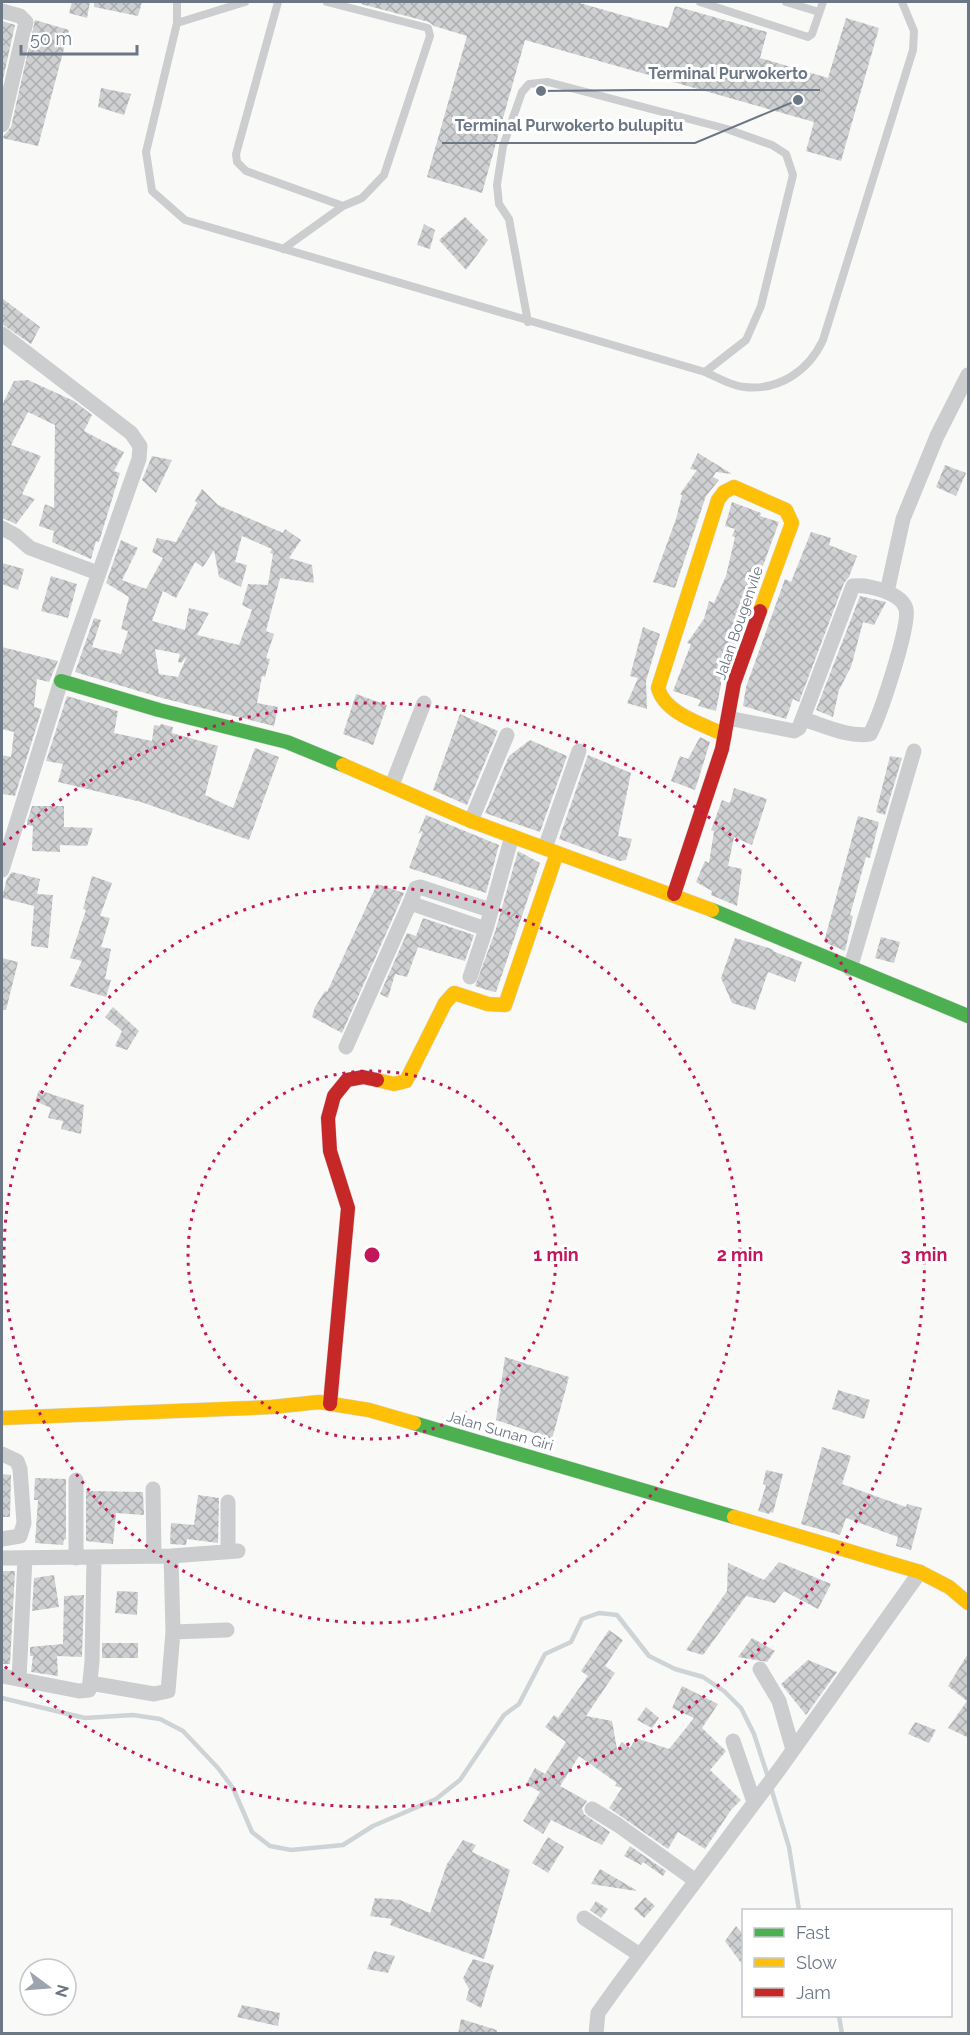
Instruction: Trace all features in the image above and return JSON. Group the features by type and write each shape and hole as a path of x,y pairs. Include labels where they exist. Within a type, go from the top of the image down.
{"street":[{"path":"2,11 20,16 26,22 2,124"},
{"path":"2,334 111,416 138,439 140,446 139,459 61,681 2,870"},
{"path":"887,592 903,519 937,436 969,375"},
{"name":"Jalan Bougenvile","path":"674,894 725,735 734,683 792,518 786,510 734,487 724,492 718,500 661,671 658,688 661,698 671,708 725,735"},
{"path":"2,528 15,535 30,548 98,573"},
{"path":"728,718 794,731 799,728 851,589 856,585 887,592 902,601 906,610 905,626 880,713 870,734 848,732 803,719"},
{"path":"61,681 159,710 287,742 392,784 471,821 674,894 850,969 969,1016"},
{"path":"392,784 424,703"},
{"path":"471,821 507,735"},
{"path":"330,1404 348,1208 346,1190 330,1150 328,1131 331,1103 336,1088 344,1080 358,1077 395,1084 406,1081 445,1003 454,993 488,1004 505,1005 579,751"},
{"path":"850,969 914,751"},
{"path":"470,977 512,836"},
{"path":"346,1047 416,888 420,887 490,910"},
{"path":"410,903 486,929"},
{"name":"Jalan Sunan Giri","path":"2,1418 272,1407 319,1402 369,1410 920,1572 949,1587 969,1603"},
{"path":"2,1454 17,1461 21,1469 24,1523 24,1531 20,1536 2,1539"},
{"path":"76,1480 76,1558"},
{"path":"153,1489 154,1556"},
{"path":"2,1558 171,1556 233,1551 228,1502"},
{"path":"90,1683 144,1693 168,1691 173,1632 171,1556"},
{"path":"19,1679 25,1558"},
{"path":"2,1676 85,1692 88,1690 94,1558"},
{"path":"596,2034 598,2013 781,1767 920,1572"},
{"path":"173,1632 226,1630"},
{"path":"760,1668 779,1701 793,1750"},
{"path":"733,1741 757,1799"},
{"path":"592,1809 696,1881"},
{"path":"584,1918 640,1955"}],"lane":[{"path":"177,2 177,23 146,152 152,191 185,220 705,372 744,387 763,386 784,381 814,359 824,340 913,50 914,31 902,2"},
{"path":"177,23 245,2"},
{"path":"278,2 236,154 237,162 246,171 343,206"},
{"path":"283,249 343,206 362,198 384,175 430,31 428,28 327,2"},
{"path":"699,2 710,3 806,37 812,34 823,2"},
{"path":"786,2 819,12"},
{"path":"528,322 509,219 499,204 497,185 503,146 522,92 529,84 548,82 727,129 772,145 786,154 793,175 761,306 746,340 705,372"}],"building":[{"path":"72,2 90,2 87,18 69,13"},
{"path":"94,2 142,2 138,16 94,7"},
{"path":"361,2 576,2 668,28 675,6 767,32 760,58 828,78 846,18 879,28 841,161 806,151 814,122 525,40 482,193 427,177 467,36 434,26 429,22 361,4"},
{"path":"35,20 69,30 38,146 2,138 11,127"},
{"path":"2,21 15,25 2,84"},
{"path":"101,88 131,94 124,115 98,107"},
{"path":"465,217 488,240 466,270 439,240"},
{"path":"424,224 435,230 430,249 417,245"},
{"path":"2,298 40,327 31,344 2,324"},
{"path":"28,380 74,401 92,415 84,431 124,452 114,471 120,473 99,542 96,541 91,559 52,542 54,531 39,526 45,504 54,508 55,425 28,412 11,445 41,456 22,494 35,499 16,524 2,518 2,405 14,381"},
{"path":"698,453 732,474 716,472 713,477 719,480 706,496 675,588 653,582 676,519 682,495 680,494 697,470 690,469"},
{"path":"152,456 172,460 156,493 142,480"},
{"path":"945,465 966,473 956,496 936,487"},
{"path":"202,489 218,505 283,533 285,529 301,540 289,558 312,565 314,583 280,578 266,631 274,634 266,658 270,659 265,677 262,676 257,703 278,707 274,726 162,698 75,672 94,618 101,620 92,647 121,654 128,631 121,629 129,597 106,583 121,540 138,548 122,580 146,589 163,558 152,552 157,538 176,542 197,503 195,501","holes":["242,536 272,549 270,553 273,554 268,585 248,584 242,605 252,610 239,645 197,635 209,613 189,608 185,630 152,621 163,591 176,598 195,562 203,567 214,550 219,577 241,587 247,565 235,562","155,649 180,654 178,662 181,663 187,656 178,677 159,674"]},
{"path":"732,502 761,513 760,516 779,522 748,607 741,616 744,617 722,679 716,711 698,706 701,700 673,691 691,644 687,643 704,619 709,601 714,603 726,576 735,537 732,536 735,529 725,526"},
{"path":"811,532 831,538 829,545 857,556 849,577 844,583 799,702 793,699 786,719 743,706 746,687 785,579 791,582"},
{"path":"2,563 24,569 18,590 2,584"},
{"path":"51,576 77,584 68,618 41,611"},
{"path":"860,596 886,602 874,625 863,622 851,667 839,690 833,717 816,710"},
{"path":"643,627 660,634 646,681 647,709 627,703 638,678 630,676"},
{"path":"2,647 58,661 49,682 37,679 34,707 42,709 15,796 2,794 2,755 11,757 14,732 2,729"},
{"path":"356,694 387,705 373,745 343,734"},
{"path":"67,696 118,711 114,733 152,741 154,725 160,726 161,724 173,727 172,733 218,746 205,795 233,808 255,748 279,757 249,840 141,802 58,782 63,764 46,761"},
{"path":"460,714 498,731 467,805 433,790"},
{"path":"700,737 710,742 695,790 671,781 680,756 688,759"},
{"path":"530,740 567,756 540,832 485,813 509,756"},
{"path":"588,755 631,773 618,836 632,839 626,860 620,861 559,839"},
{"path":"890,756 902,758 885,815 876,812"},
{"path":"734,788 767,799 752,845 734,837 728,866 742,869 737,906 711,895 712,891 696,882 705,861 709,863 714,831 711,830 722,800 730,803"},
{"path":"32,806 64,806 64,827 93,828 87,846 60,845 60,852 32,851 33,826 27,825 27,822"},
{"path":"426,815 499,845 486,893 409,868 423,831 418,834"},
{"path":"858,816 879,822 870,858 866,857 850,915 853,916 845,951 824,942"},
{"path":"518,851 540,863 496,992 490,991 475,986 495,932"},
{"path":"12,872 40,879 37,894 53,895 48,948 31,946 34,906 2,898 7,878"},
{"path":"92,876 112,883 100,916 110,918 101,947 111,949 105,979 111,980 106,997 70,986 82,961 70,958 86,910 83,909"},
{"path":"377,884 404,893 342,1033 312,1017 315,1007 325,991 327,992"},
{"path":"423,918 474,935 465,961 418,947 407,977 395,974 388,998 380,994 407,933 416,936"},
{"path":"881,937 900,942 894,963 875,958"},
{"path":"735,938 772,949 802,962 795,982 768,972 755,1010 732,1003 721,978"},
{"path":"2,958 18,962 6,1010 2,1010"},
{"path":"113,1007 139,1031 127,1050 115,1046 122,1031 105,1017"},
{"path":"39,1090 84,1105 81,1134 61,1129 63,1121 48,1118 51,1108 35,1101"},
{"path":"505,1357 569,1377 552,1439 496,1420"},
{"path":"838,1390 870,1400 864,1419 832,1409"},
{"path":"822,1447 851,1456 842,1484 906,1507 907,1504 922,1508 911,1550 896,1546 898,1537 846,1518 840,1535 801,1524"},
{"path":"766,1470 783,1474 773,1513 769,1514 758,1511 766,1485 763,1484"},
{"path":"2,1474 11,1475 10,1517 2,1517"},
{"path":"35,1478 66,1479 66,1540 64,1539 63,1545 35,1543 38,1500 34,1500"},
{"path":"86,1491 143,1492 144,1515 116,1513 113,1544 86,1541"},
{"path":"198,1495 219,1498 218,1543 187,1539 186,1545 170,1544 171,1523 194,1525"},
{"path":"779,1562 831,1584 818,1609 784,1591 775,1603 746,1596 703,1655 686,1650 727,1591 728,1563 764,1580"},
{"path":"2,1571 15,1571 10,1664 2,1664"},
{"path":"54,1575 59,1607 32,1611 34,1578"},
{"path":"117,1591 138,1592 137,1615 115,1613"},
{"path":"84,1595 82,1657 57,1656 58,1676 31,1672 33,1656 30,1656 30,1647 63,1644 64,1596"},
{"path":"609,1630 623,1640 605,1666 615,1673 586,1716 612,1721 617,1749 622,1742 630,1748 636,1738 669,1749 694,1718 672,1708 682,1686 718,1704 702,1728 726,1751 710,1770 741,1800 731,1810 705,1849 678,1832 668,1849 609,1808 622,1788 615,1786 617,1783 579,1756 560,1786 587,1801 582,1808 584,1814 610,1832 602,1845 551,1820 543,1834 523,1821 540,1792 526,1784 535,1768 545,1774 566,1742 545,1727 554,1715 558,1718 588,1676 581,1671"},
{"path":"752,1638 775,1651 767,1662 738,1657"},
{"path":"102,1643 138,1643 138,1658 102,1658"},
{"path":"969,1652 969,1738 948,1728 967,1701 948,1686"},
{"path":"808,1660 837,1672 806,1715 781,1684"},
{"path":"646,1707 659,1718 652,1728 637,1720"},
{"path":"915,1722 936,1730 929,1743 908,1734"},
{"path":"548,1837 564,1847 548,1873 532,1863"},
{"path":"463,1840 476,1845 472,1852 510,1870 484,1959 390,1925 392,1919 370,1916 375,1898 400,1900 430,1913 447,1864"},
{"path":"630,1846 666,1871 663,1876 643,1862 641,1865 624,1856"},
{"path":"600,1869 636,1890 636,1891 591,1884"},
{"path":"645,1897 655,1906 644,1918 634,1909"},
{"path":"596,1901 608,1909 601,1918 590,1910"},
{"path":"736,1926 742,1933 742,1964 725,1941"},
{"path":"374,1951 395,1956 388,1973 367,1969"},
{"path":"473,1959 494,1965 481,2008 466,2000 469,1989 463,1978"},
{"path":"242,2005 280,2013 278,2026 237,2017"},
{"path":"461,2019 497,2030 497,2034 458,2034"}],"waterway":[{"path":"2,1698 85,1718 133,1715 160,1719 183,1731 218,1768 233,1788 252,1832 270,1846 291,1850 343,1845 373,1826 436,1799 460,1780 504,1715 519,1704 545,1654 571,1642 582,1619 599,1613 617,1615 649,1656 675,1669 703,1677 724,1691 741,1708 754,1734 769,1780"},
{"path":"771,1788 789,1847 799,1909"},
{"path":"839,2017 842,2034"}],"traffic: fast":[{"path":"61,681 159,710 287,742 343,765"},
{"path":"712,910 968,1016"},
{"path":"414,1423 734,1517"}],"traffic: slow":[{"path":"725,735 676,711 668,705 658,688 718,500 724,492 734,487 786,510 792,523 760,611"},
{"path":"343,765 471,821 712,910"},
{"path":"377,1080 394,1084 406,1081 445,1003 454,993 488,1004 505,1005 557,853"},
{"path":"2,1418 272,1407 319,1402 369,1410 414,1423"},
{"path":"734,1517 920,1572 949,1587 968,1603"}],"traffic: jam":[{"path":"674,894 722,749 734,683 760,611"},
{"path":"330,1404 348,1208 330,1151 328,1118 334,1096 347,1080 363,1077 377,1080"}],"place":[{"name":"Terminal Purwokerto","path":"541,91"},
{"name":"Terminal Purwokerto bulupitu","path":"798,100"}]}
